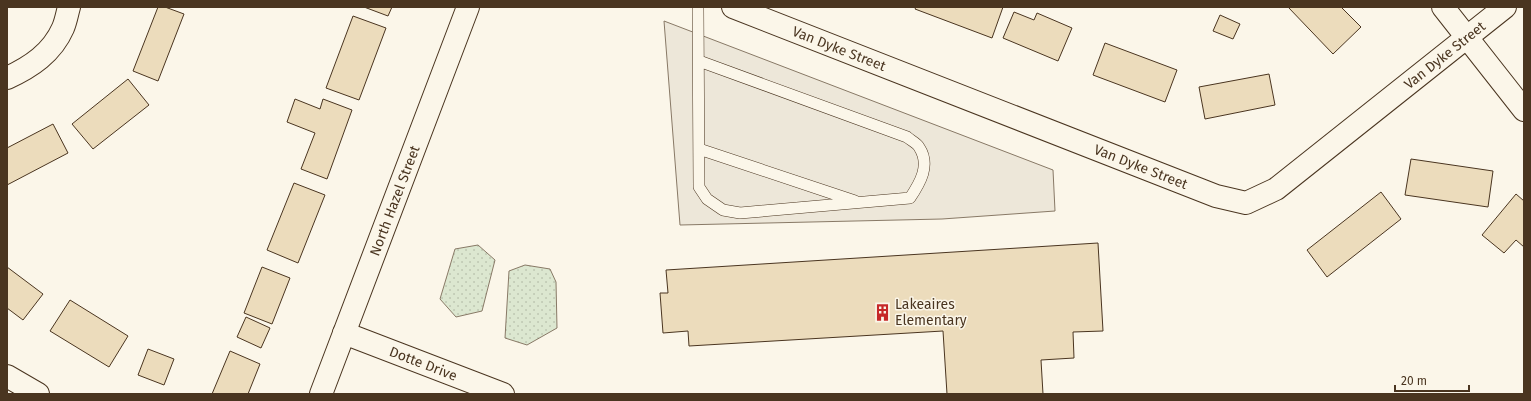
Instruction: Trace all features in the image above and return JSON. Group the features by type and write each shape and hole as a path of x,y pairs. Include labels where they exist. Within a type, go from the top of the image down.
{"street":[{"path":"7,78 28,68 49,50 63,28 69,7"},
{"name":"North Hazel Street","path":"321,394 468,7"},
{"name":"Van Dyke Street","path":"733,7 1216,196 1246,203 1276,189 1505,7"},
{"path":"1443,7 1524,110"},
{"name":"Dotte Drive","path":"344,333 503,394"},
{"path":"7,376 38,394"}],"lane":[{"path":"698,7 699,187 707,199 723,210 740,213 910,198 921,181 924,163 919,147 907,137 699,61"},
{"path":"699,149 859,202"}],"green space":[{"path":"478,245 495,260 482,311 456,317 440,299 455,249"},
{"path":"525,265 550,269 556,282 557,328 527,345 505,338 509,271"}],"shaded area":[{"path":"664,21 1053,170 1055,211 942,219 680,225"}],"building":[{"path":"158,7 165,7 184,14 158,81 133,71"},
{"path":"364,7 392,7 388,16"},
{"path":"916,7 1003,7 992,38 915,9"},
{"path":"1288,7 1341,7 1361,27 1333,54"},
{"path":"1014,12 1034,20 1037,13 1072,28 1058,61 1003,38"},
{"path":"1220,15 1240,24 1233,39 1213,31"},
{"path":"353,16 386,28 359,100 326,88"},
{"path":"1105,43 1177,70 1165,102 1093,75"},
{"path":"1269,74 1275,105 1205,119 1199,87"},
{"path":"128,79 149,105 93,149 72,124"},
{"path":"295,99 320,109 323,99 352,110 327,179 301,169 315,133 287,122"},
{"path":"53,124 68,153 7,185 7,148"},
{"path":"1411,159 1493,171 1488,207 1405,195"},
{"path":"294,183 325,195 298,263 267,250"},
{"path":"1381,192 1401,219 1327,277 1307,250"},
{"path":"1516,194 1524,201 1524,247 1516,240 1504,253 1482,235"},
{"name":"Lakeaires Elementary","path":"1098,243 1103,331 1073,332 1074,358 1041,360 1043,394 947,394 943,331 689,346 688,331 663,333 660,293 668,293 666,270"},
{"path":"7,267 43,294 23,320 7,308"},
{"path":"262,267 290,278 272,324 244,313"},
{"path":"70,300 128,336 109,367 50,331"},
{"path":"246,317 270,328 261,348 237,337"},
{"path":"148,349 174,359 164,385 138,375"},
{"path":"230,351 260,364 248,394 212,394"}],"place":[{"name":"Lakeaires Elementary","path":"882,312"}]}
